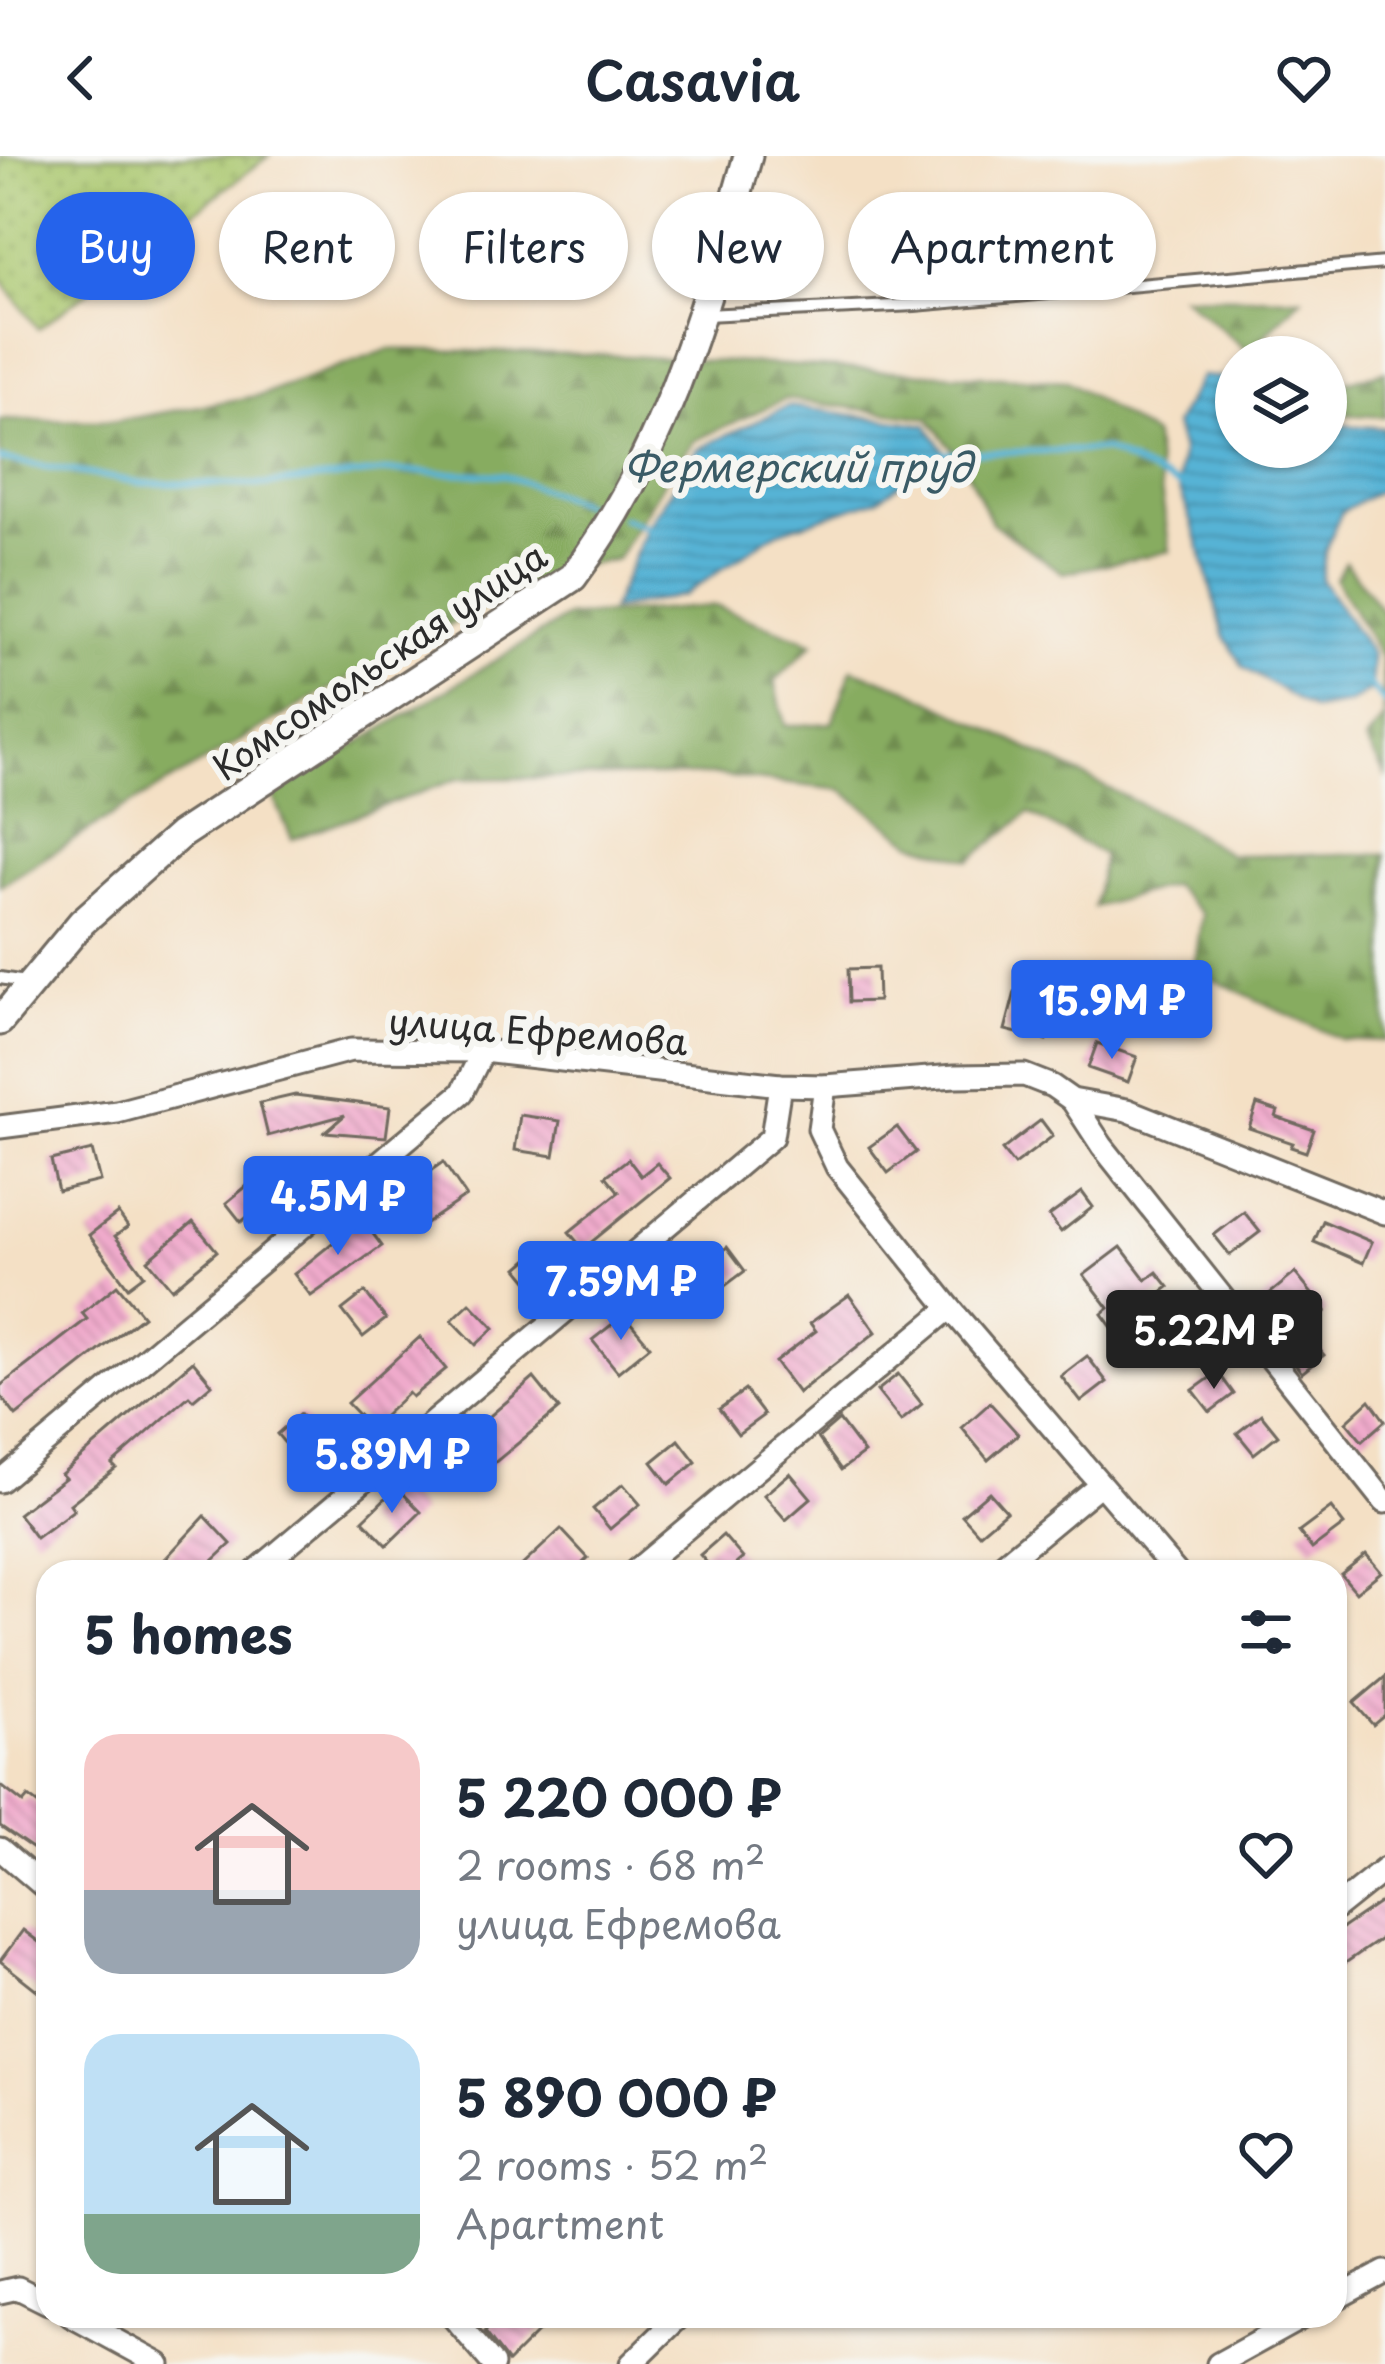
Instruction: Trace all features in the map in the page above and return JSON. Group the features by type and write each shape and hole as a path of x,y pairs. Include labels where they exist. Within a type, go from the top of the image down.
{"street":[{"name":"Комсомольская улица","path":"0,1021 14,980 180,835 573,577 614,523 650,452 702,315 748,156"},
{"name":"улица Ефремова","path":"0,1127 117,1112 351,1050 483,1052 825,1087 1024,1075 1072,1100 1127,1110 1385,1213"},
{"path":"0,1480 462,1093 483,1052"},
{"path":"269,1560 772,1137 780,1085"},
{"path":"825,1087 819,1129 837,1167 1164,1560"},
{"path":"1072,1100 1116,1165 1385,1502"},
{"path":"648,1560 950,1308"},
{"path":"1022,1560 1099,1486"},
{"path":"0,1849 36,1880"},
{"path":"1347,1899 1385,1869"},
{"path":"1347,2293 1385,2272"},
{"path":"0,2291 18,2288 36,2297"},
{"path":"93,2328 159,2364"},
{"path":"462,2328 493,2364"},
{"path":"631,2364 668,2328"},
{"path":"1218,2364 1283,2328"}],"lane":[{"path":"702,315 915,305 1385,263"}],"green space":[{"path":"0,156 269,156 195,211 195,192 36,192 36,300 77,300 38,329 0,278"},
{"path":"1182,296 1301,298 1264,336 1230,336"},
{"path":"390,349 607,355 1067,381 1153,436 1170,551 1063,573 991,522 964,464 928,418 785,399 694,441 617,559 557,572 458,621 312,699 0,886 0,420 116,421 262,395"},
{"path":"1385,371 1385,417 1347,414 1347,382"},
{"path":"1345,562 1385,615 1385,775 1366,741 1384,719 1382,659 1335,579"},
{"path":"715,606 814,643 775,681 785,726 832,723 852,669 908,689 1184,826 1230,855 1385,854 1385,1041 1340,1039 1194,970 1202,914 1172,885 1094,907 1103,855 1029,813 970,860 913,843 842,790 715,775 457,779 292,839 273,795 567,617"}],"water":[{"path":"1201,376 1215,377 1215,468 1347,468 1347,425 1385,428 1385,488 1342,511 1326,548 1321,579 1372,655 1372,689 1349,704 1313,710 1243,667 1224,635 1178,485 1181,451 1174,425"},
{"name":"Фермерский пруд","path":"788,406 926,425 945,452 878,499 777,532 684,595 611,610 647,527 698,449"}],"building":[{"path":"877,968 878,1001 849,1002 848,969"},
{"path":"1015,992 1056,1002 1046,1040 1005,1030"},
{"path":"1097,1043 1137,1057 1128,1082 1088,1068"},
{"path":"295,1095 390,1107 386,1137 325,1132 345,1115 268,1136 260,1103"},
{"path":"1257,1104 1278,1111 1276,1117 1314,1130 1306,1152 1249,1128"},
{"path":"520,1115 560,1121 554,1156 515,1150"},
{"path":"1041,1120 1053,1136 1014,1165 1002,1150"},
{"path":"897,1127 916,1152 888,1173 869,1147"},
{"path":"92,1150 100,1181 58,1191 51,1160"},
{"path":"628,1159 641,1176 657,1163 670,1178 583,1249 569,1232 619,1192 606,1176"},
{"path":"443,1162 466,1196 426,1223 403,1190"},
{"path":"287,1166 302,1183 284,1198 279,1192 241,1222 226,1203 248,1185 255,1194"},
{"path":"1082,1192 1093,1207 1061,1232 1049,1216"},
{"path":"1244,1212 1260,1232 1230,1255 1214,1235"},
{"path":"118,1213 128,1227 115,1236 144,1275 128,1287 89,1235"},
{"path":"362,1219 382,1246 311,1296 294,1274"},
{"path":"1323,1221 1372,1242 1363,1263 1314,1242"},
{"path":"193,1222 217,1251 172,1289 148,1260"},
{"path":"727,1247 745,1271 706,1300 688,1276"},
{"path":"1121,1247 1146,1280 1157,1272 1169,1287 1113,1329 1102,1314 1109,1308 1084,1275"},
{"path":"540,1249 559,1270 536,1290 518,1268"},
{"path":"1295,1273 1326,1311 1303,1330 1324,1355 1302,1373 1251,1309"},
{"path":"117,1285 143,1316 16,1416 0,1395 0,1386 87,1319 82,1313"},
{"path":"365,1292 386,1319 363,1337 342,1310"},
{"path":"849,1295 876,1332 798,1393 775,1362 816,1331 810,1323"},
{"path":"470,1303 494,1328 476,1345 452,1320"},
{"path":"624,1315 650,1346 618,1372 592,1340"},
{"path":"420,1337 446,1369 412,1397 408,1393 371,1428 347,1403"},
{"path":"1087,1356 1107,1382 1081,1402 1061,1376"},
{"path":"193,1361 212,1384 193,1400 189,1396 112,1464 116,1468 70,1504 74,1510 36,1538 18,1514 65,1478 61,1474"},
{"path":"1218,1372 1234,1394 1210,1412 1193,1390"},
{"path":"898,1374 922,1404 901,1421 877,1391"},
{"path":"534,1378 559,1409 486,1470 461,1441"},
{"path":"745,1390 764,1415 738,1434 719,1409"},
{"path":"1370,1400 1385,1421 1362,1441 1346,1422"},
{"path":"990,1403 1018,1434 988,1460 962,1428"},
{"path":"300,1414 321,1440 298,1459 277,1434"},
{"path":"1261,1414 1278,1435 1254,1454 1237,1433"},
{"path":"839,1420 864,1453 841,1470 818,1438"},
{"path":"679,1440 696,1462 669,1484 652,1462"},
{"path":"790,1473 811,1498 786,1520 764,1495"},
{"path":"623,1484 640,1504 610,1529 593,1509"},
{"path":"397,1487 421,1512 387,1545 363,1520"},
{"path":"989,1492 1006,1511 979,1534 962,1515"},
{"path":"1331,1508 1344,1525 1312,1549 1299,1532"},
{"path":"205,1516 231,1544 214,1560 164,1560"},
{"path":"561,1529 588,1558 586,1560 528,1560"},
{"path":"723,1535 743,1558 704,1560 700,1555"},
{"path":"1366,1554 1381,1572 1356,1592 1347,1581 1347,1569"},
{"path":"1385,1677 1385,1715 1373,1725 1354,1703"},
{"path":"0,1785 23,1803 28,1797 36,1803 36,1851 0,1826"},
{"path":"1385,1899 1385,1936 1347,1962 1347,1925"},
{"path":"23,1930 36,1940 36,1989 0,1961"},
{"path":"489,2328 542,2328 508,2362 485,2332"}],"waterway":[{"path":"942,453 1104,450 1184,488"},
{"path":"0,459 142,483 264,485 393,471 504,475 605,512"},
{"path":"623,518 650,528"},
{"path":"1368,683 1385,703"}]}
